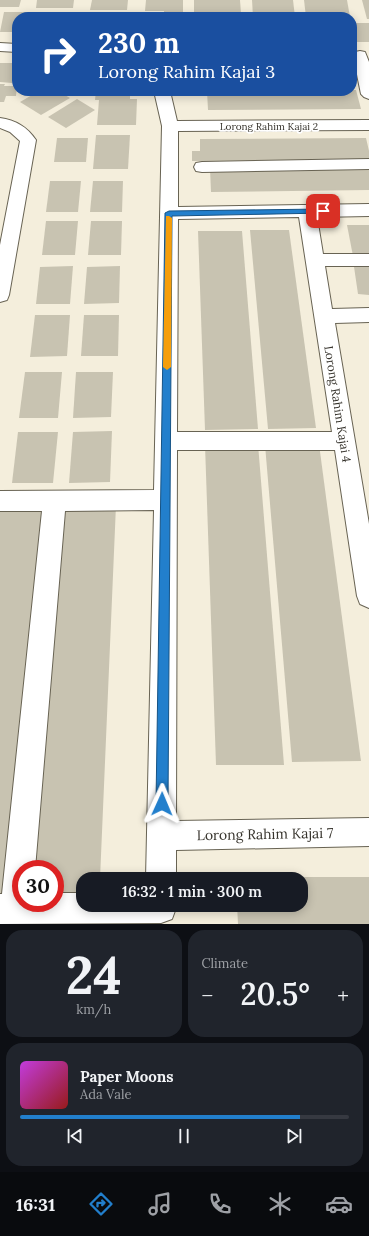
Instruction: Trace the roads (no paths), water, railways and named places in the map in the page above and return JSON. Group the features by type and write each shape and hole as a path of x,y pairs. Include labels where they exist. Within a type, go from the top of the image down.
{"street":[{"path":"0,47 12,48"},
{"path":"357,90 369,91 360,55"},
{"path":"161,872 170,126 163,96"},
{"path":"0,123 8,124 19,130 28,140 0,295"},
{"name":"Lorong Rahim Kajai 2","path":"170,126 369,125"},
{"path":"202,167 369,164"},
{"path":"169,213 369,210"},
{"name":"Lorong Rahim Kajai 4","path":"307,211 369,596"},
{"path":"315,260 369,260"},
{"path":"324,316 369,315"},
{"path":"166,441 344,441"},
{"path":"0,501 166,500"},
{"path":"54,501 8,909 76,910"},
{"name":"Lorong Rahim Kajai 7","path":"162,836 369,832"}]}
